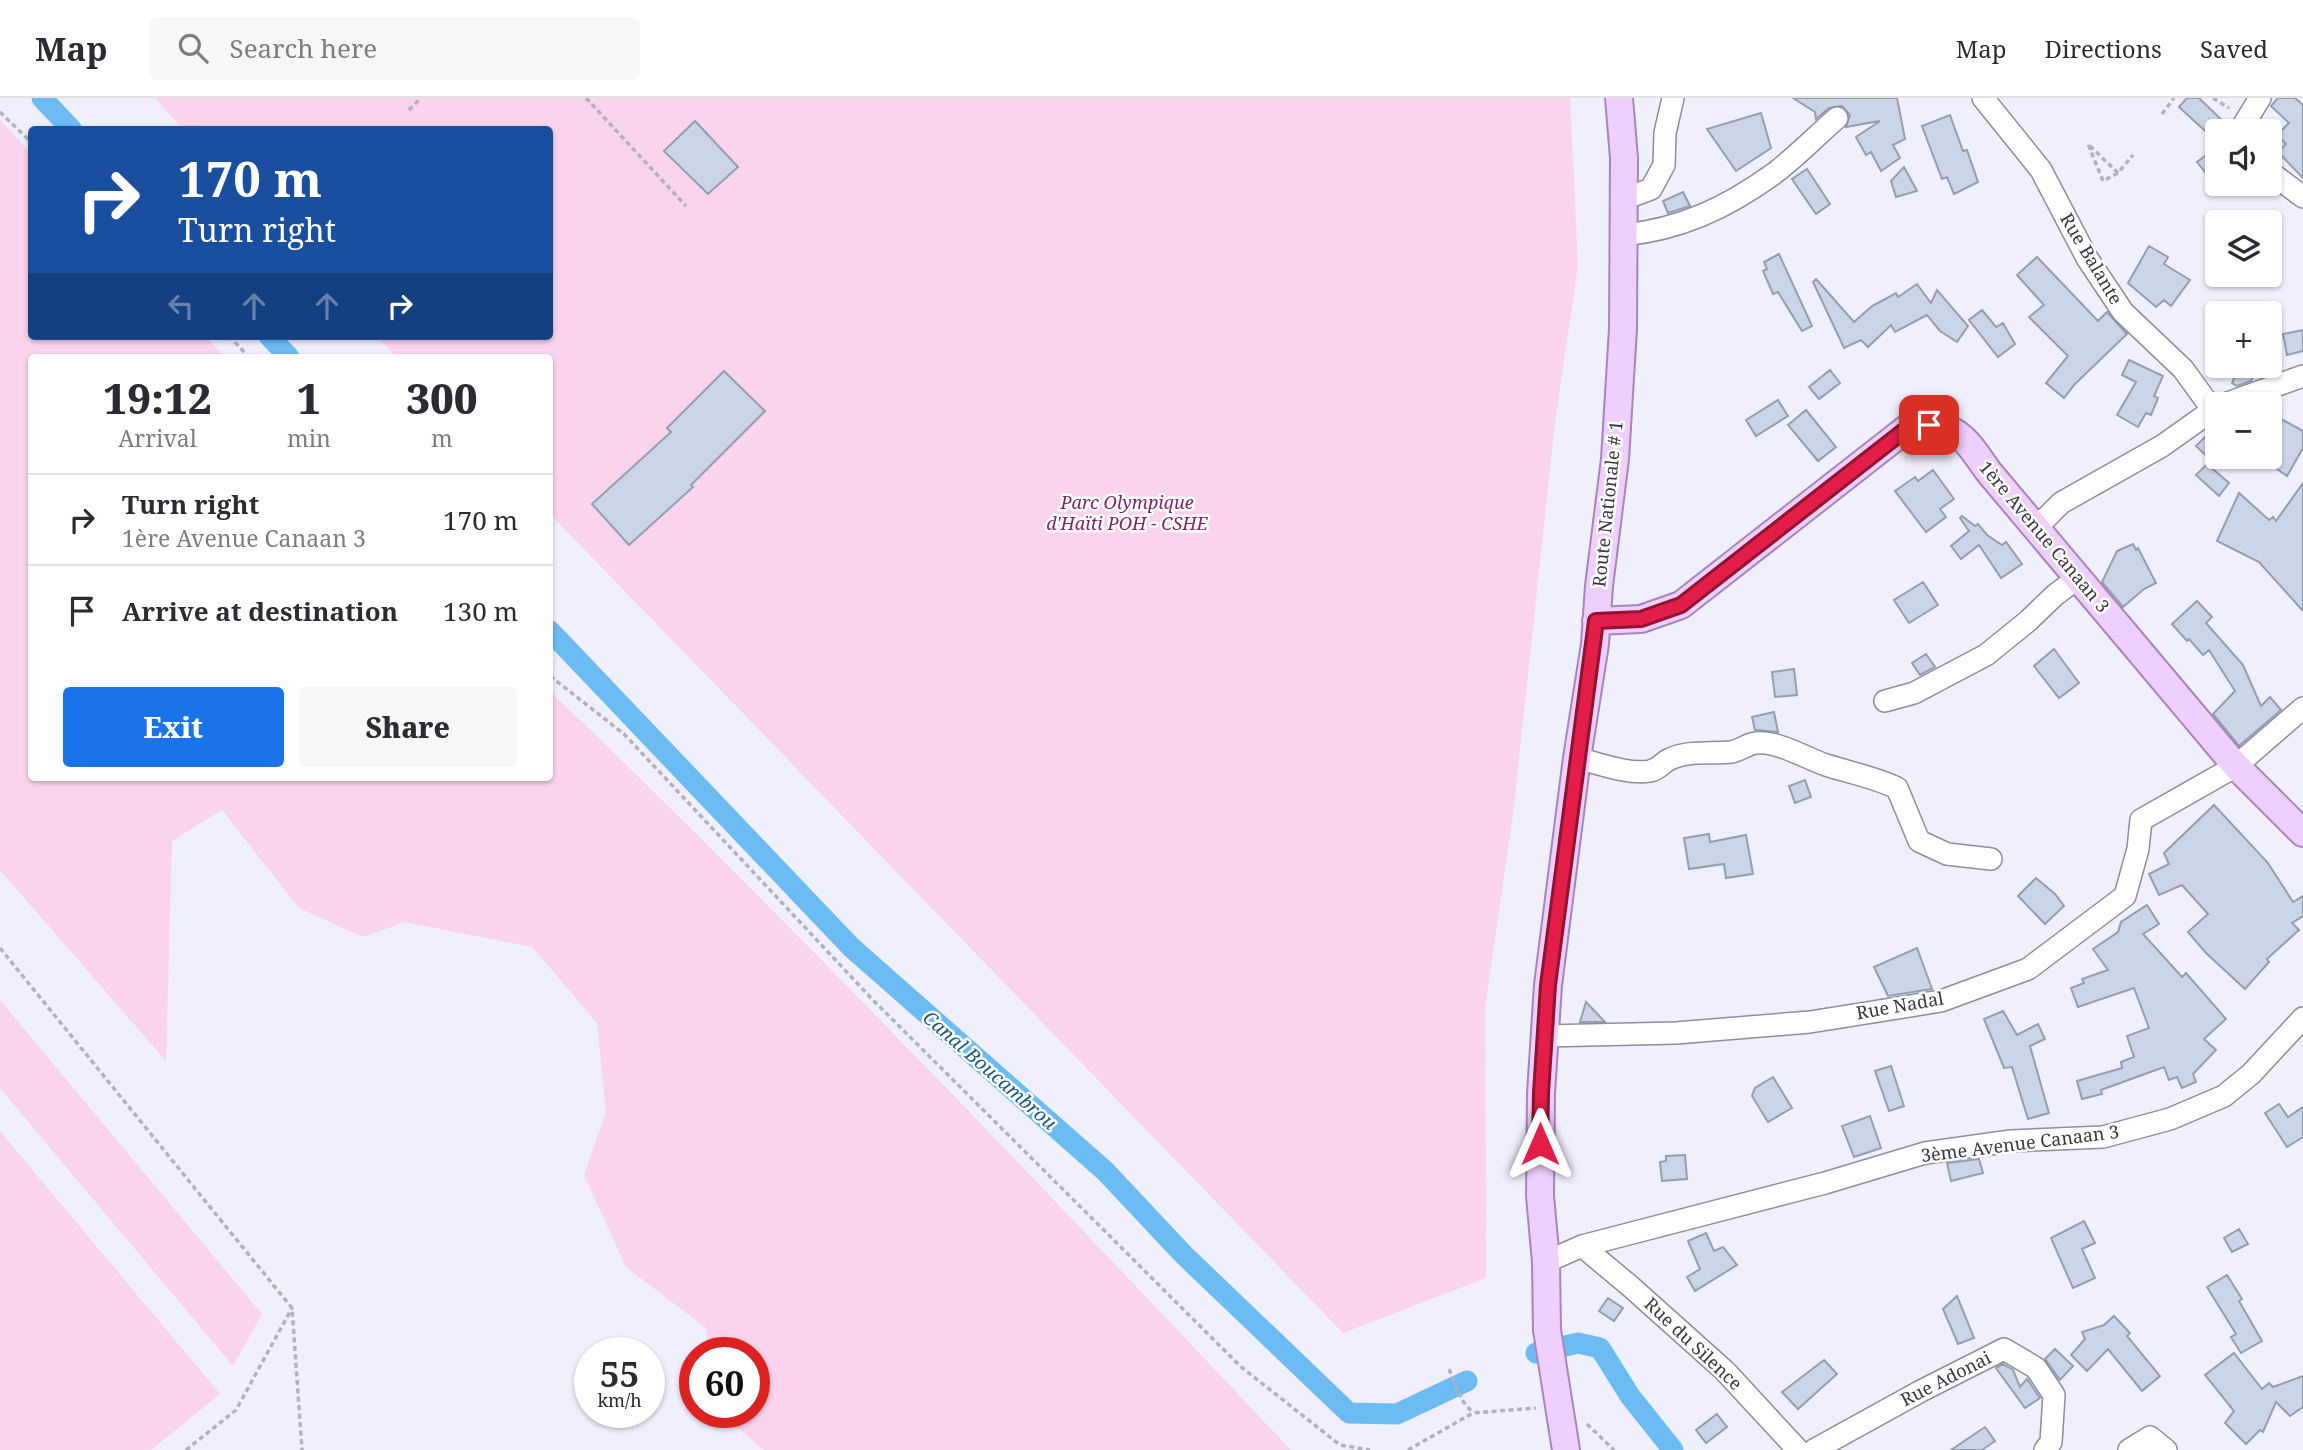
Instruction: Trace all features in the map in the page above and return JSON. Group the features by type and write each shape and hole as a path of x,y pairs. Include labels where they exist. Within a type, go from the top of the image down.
{"main road":[{"name":"Route Nationale # 1","path":"1566,1450 1547,1330 1546,1262 1540,1196 1541,1093 1550,971 1615,459 1623,330 1624,158 1619,98"},
{"name":"1ère Avenue Canaan 3","path":"1596,621 1641,619 1681,605 1910,426 1948,428 1969,443 1988,471 2236,766 2303,833"}],"street":[{"path":"1624,199 1651,190 1664,165 1665,132 1673,98"},
{"name":"Rue Balante","path":"1983,98 2041,170 2087,258 2123,312 2205,393"},
{"path":"2247,119 2260,98"},
{"path":"1624,235 1657,231 1709,213 1773,174 1838,118"},
{"path":"2282,181 2303,197"},
{"path":"2259,392 2303,376"},
{"path":"2036,528 2061,503 2162,446 2205,416"},
{"path":"1885,701 1914,693 1986,655 2028,621 2054,595 2078,578"},
{"name":"Rue Nadal","path":"1545,1036 1676,1033 1810,1022 1941,1001 2028,969 2125,896 2138,849 2141,820 2236,766 2303,708"},
{"path":"1577,758 1615,768 1648,771 1660,768 1667,760 1698,753 1733,752 1757,742 1778,747 1825,765 1874,777 1897,788 1919,841 1947,854 1991,859"},
{"name":"3ème Avenue Canaan 3","path":"1546,1262 1582,1246 1825,1183 1925,1153 2011,1141 2103,1137 2170,1119 2224,1096 2251,1074 2302,1022"},
{"name":"Rue du Silence","path":"1582,1246 1725,1371 1798,1450"},
{"name":"Rue Adonai","path":"1814,1450 2004,1349 2036,1368 2054,1395 2051,1442 2045,1450"},
{"path":"2129,1450 2150,1437 2166,1450"}],"path":[{"path":"409,110 421,98"},
{"path":"586,98 685,205"},
{"path":"2162,114 2174,98"},
{"path":"0,112 28,139"},
{"path":"2118,173 2088,144 2103,181 2118,173 2133,155"},
{"path":"233,340 246,354"},
{"path":"553,678 624,734 872,999 1240,1366 1340,1445 1370,1450"},
{"path":"0,948 292,1308 302,1450"},
{"path":"186,1450 236,1410 292,1308"},
{"path":"1449,1370 1462,1400 1472,1413"},
{"path":"1408,1450 1472,1413 1560,1406 1576,1415 1614,1450"}],"green space":[{"name":"Parc Olympique d'Haïti POH - CSHE","path":"155,98 1570,98 1578,266 1555,422 1513,815 1485,1007 1486,1278 1343,1333 553,517 553,354 394,354 380,340 553,340 553,126 179,126"},
{"path":"0,120 28,150 28,340 209,340 222,354 28,354 28,781 553,781 553,694 832,971 1291,1450 764,1450 738,1428 770,1428 770,1337 707,1337 706,1328 626,1267 584,1175 606,1112 597,1023 532,947 405,922 363,937 299,908 222,810 172,841 166,1061 0,870"},
{"path":"0,1000 262,1314 233,1366 0,1088"},
{"path":"0,1131 220,1394 151,1450 0,1450"}],"building":[{"path":"1793,98 1897,98 1905,139 1893,145 1900,158 1881,171 1871,152 1866,155 1856,137 1880,121 1846,127 1850,115 1842,106 1829,108 1816,119 1815,112"},
{"path":"2187,98 2199,98 2221,119 2205,119 2205,131 2179,107"},
{"path":"2278,98 2295,98 2303,105 2303,178 2282,156 2282,148 2286,144 2282,140 2282,130 2289,123 2271,106"},
{"path":"1761,113 1771,148 1736,171 1707,129"},
{"path":"1950,115 1963,151 1967,150 1978,182 1954,194 1947,177 1942,179 1922,126"},
{"path":"695,121 738,167 708,194 664,151"},
{"path":"2205,156 2205,172 2197,162"},
{"path":"1904,167 1917,191 1896,197 1891,181"},
{"path":"1807,169 1830,204 1816,214 1792,179"},
{"path":"1683,192 1690,206 1668,213 1663,201"},
{"path":"2149,246 2168,257 2164,264 2190,280 2171,306 2164,300 2156,307 2128,283"},
{"path":"1779,254 1812,326 1802,331 1778,292 1773,294 1763,271 1767,269 1764,262"},
{"path":"2037,257 2098,321 2107,312 2127,334 2064,398 2046,383 2068,356 2029,317 2044,305 2017,275"},
{"path":"1816,279 1854,322 1872,306 1896,293 1898,297 1917,284 1931,303 1937,290 1968,326 1957,342 1940,331 1927,315 1895,332 1891,325 1868,347 1861,340 1844,348 1813,282"},
{"path":"1982,310 1996,327 2003,323 2015,344 1998,357 1969,320"},
{"path":"2303,330 2303,351 2287,355 2283,334"},
{"path":"2129,360 2163,376 2154,396 2158,398 2151,415 2146,413 2138,427 2117,415 2136,382 2122,375"},
{"path":"1830,370 1840,383 1819,399 1809,387"},
{"path":"724,371 765,411 691,485 693,487 629,545 592,504 671,432 667,428"},
{"path":"2234,378 2253,378 2237,386 2232,383"},
{"path":"1778,400 1788,416 1756,436 1746,420"},
{"path":"1806,410 1836,447 1818,461 1788,425"},
{"path":"2282,420 2303,431 2303,448 2287,476 2277,469 2282,469"},
{"path":"2205,437 2205,455 2196,446"},
{"path":"2205,466 2205,469 2213,469 2229,483 2219,496 2196,475"},
{"path":"1933,470 1954,499 1940,509 1946,517 1926,532 1895,491 1915,477 1918,481"},
{"path":"2303,483 2303,611 2259,562 2217,541 2239,493 2269,520 2273,517 2276,521"},
{"path":"1962,516 1975,526 1978,524 1987,535 2002,545 2006,542 2022,564 2001,578 1979,545 1961,559 1951,546 1969,531 1960,518"},
{"path":"2133,544 2136,550 2138,548 2156,583 2144,589 2123,607 2102,582 2117,551"},
{"path":"1923,582 1938,605 1909,623 1894,600"},
{"path":"2197,601 2212,617 2206,623 2243,665 2261,706 2270,697 2281,710 2239,746 2213,714 2235,691 2209,650 2203,655 2172,624"},
{"path":"2054,649 2079,683 2059,698 2034,666"},
{"path":"1926,654 1935,667 1920,675 1912,663"},
{"path":"1794,669 1797,695 1775,697 1772,672"},
{"path":"1774,712 1778,732 1755,730 1752,717"},
{"path":"1805,780 1811,797 1795,803 1789,786"},
{"path":"2214,805 2268,863 2293,902 2303,896 2303,916 2292,923 2299,930 2267,959 2269,962 2245,989 2206,953 2188,932 2208,914 2182,885 2159,895 2149,874 2169,864 2164,853"},
{"path":"1709,834 1710,842 1746,835 1753,874 1726,878 1724,864 1689,869 1684,838"},
{"path":"2036,878 2055,894 2064,906 2045,924 2018,896"},
{"path":"2147,905 2159,924 2143,934 2182,977 2186,973 2226,1019 2204,1039 2216,1050 2193,1074 2196,1082 2182,1088 2177,1077 2169,1080 2164,1067 2101,1090 2102,1094 2082,1099 2077,1081 2122,1068 2121,1062 2134,1057 2127,1036 2149,1028 2134,988 2078,1007 2071,988 2084,983 2082,979 2108,970 2093,949 2118,932 2121,922"},
{"path":"1917,948 1932,989 1888,996 1874,967"},
{"path":"1586,1002 1605,1022 1580,1022"},
{"path":"2003,1011 2017,1035 2038,1024 2045,1039 2030,1046 2049,1113 2028,1119 2012,1067 2004,1068 1984,1019"},
{"path":"1891,1066 1904,1106 1889,1111 1875,1071"},
{"path":"1773,1077 1792,1108 1768,1122 1752,1096 1755,1088"},
{"path":"2279,1104 2288,1117 2303,1107 2303,1137 2287,1147 2265,1113"},
{"path":"1870,1116 1881,1148 1854,1157 1842,1126"},
{"path":"1685,1155 1687,1179 1662,1181 1660,1162 1666,1161 1666,1156"},
{"path":"1979,1159 1983,1173 1951,1181 1947,1163"},
{"path":"2084,1221 2095,1243 2082,1249 2095,1278 2073,1288 2051,1238"},
{"path":"2239,1229 2248,1244 2232,1252 2224,1238"},
{"path":"1706,1233 1714,1251 1723,1247 1737,1265 1695,1291 1687,1277 1700,1269 1688,1241"},
{"path":"2227,1275 2262,1341 2241,1353 2231,1337 2236,1334 2207,1287"},
{"path":"1957,1296 1974,1338 1958,1344 1943,1309"},
{"path":"1608,1298 1623,1308 1614,1321 1599,1311"},
{"path":"2114,1316 2130,1333 2127,1336 2160,1376 2142,1391 2108,1349 2087,1371 2071,1355 2085,1339 2082,1332 2104,1325"},
{"path":"2055,1349 2073,1366 2060,1380 2045,1359"},
{"path":"2234,1353 2262,1389 2269,1383 2273,1387 2303,1376 2303,1407 2290,1416 2276,1402 2263,1432 2260,1430 2246,1444 2225,1423 2234,1411 2205,1375"},
{"path":"1824,1360 1837,1374 1798,1409 1782,1392"},
{"path":"2003,1364 2013,1370 2020,1387 2027,1379 2040,1398 2025,1408 1996,1368"},
{"path":"1717,1414 1727,1427 1706,1443 1696,1430"},
{"path":"1985,1427 1995,1441 1982,1450 1951,1450"}],"waterway":[{"name":"Canal Boucambrou","path":"42,98 68,126"},
{"name":"Canal Boucambrou","path":"273,340 286,354"},
{"name":"Canal Boucambrou","path":"553,634 851,947 1105,1171 1184,1255 1349,1413 1397,1414 1467,1381"},
{"name":"Canal Boucambrou","path":"1536,1353 1578,1343 1600,1348 1630,1396 1673,1450"}],"route":[{"path":"1540,1144 1548,985 1596,621 1641,619 1681,605 1910,426 1929,425"}]}
